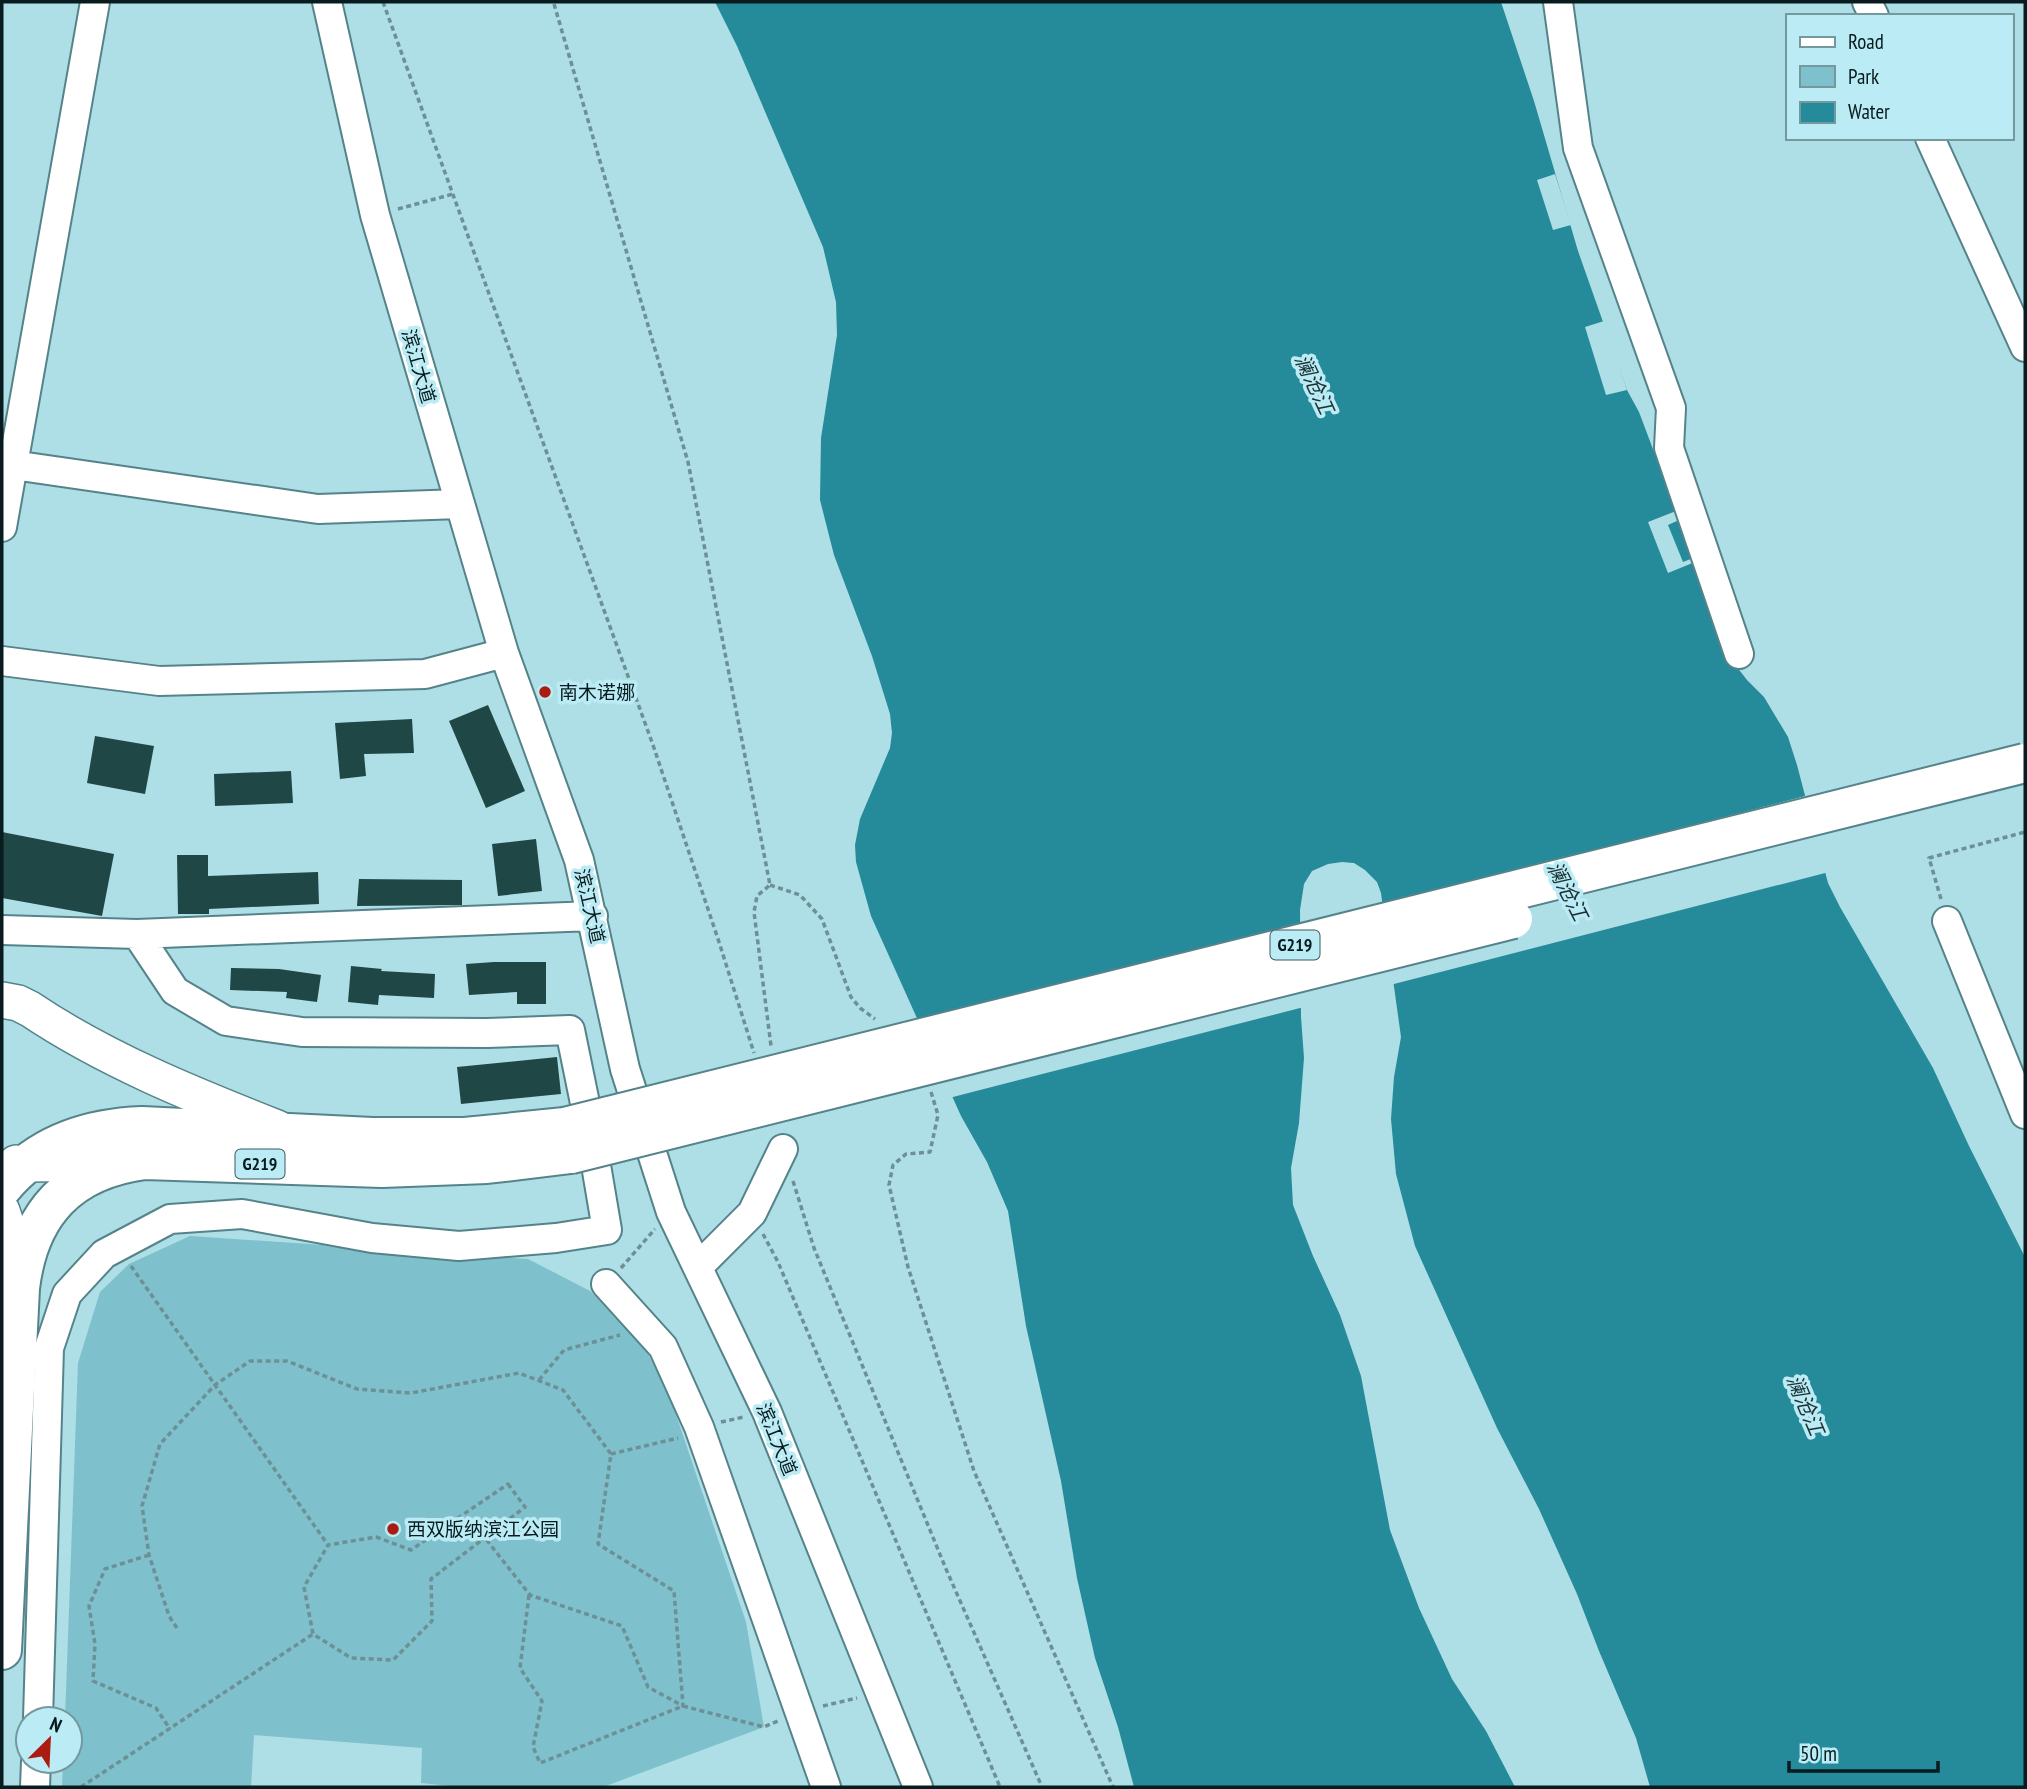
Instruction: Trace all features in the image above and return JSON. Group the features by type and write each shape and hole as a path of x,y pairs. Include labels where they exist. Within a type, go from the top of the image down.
{"highway":[{"name":"G219","path":"2,1650 23,1264 30,1241 52,1205 84,1178 104,1169 124,1163 155,1160 382,1168 487,1164 2025,764"},
{"name":"G219","path":"9,1171 61,1143 114,1127 142,1126 297,1135 568,1141 2025,791"}],"main road":[{"path":"2,1000 30,1009 105,1052 171,1085 297,1135"},
{"path":"9,1171 124,1163"},
{"path":"2,1211 20,1288"}],"street":[{"path":"2,527 95,2"},
{"name":"滨江大道","path":"327,2 375,215 504,653 579,860 625,1069 671,1212 767,1412 918,1787"},
{"path":"1558,2 1578,148 1671,408 1669,448 1739,654"},
{"path":"1931,140 2025,347"},
{"path":"13,465 317,509 460,505"},
{"path":"2,661 159,681 425,674 504,653"},
{"path":"2,930 137,934 593,916"},
{"path":"1947,921 2025,1114"},
{"path":"38,1705 50,1348 67,1294 104,1254 170,1219 242,1214 372,1238 458,1246 556,1238 607,1230 570,1030 487,1033 302,1032 226,1021 174,991 137,934"},
{"path":"698,1267 752,1213 783,1149"},
{"path":"606,1284 663,1347 699,1427 826,1787"}],"path":[{"path":"383,2 653,745 755,1058"},
{"path":"554,4 688,462 770,885"},
{"path":"375,215 453,194"},
{"path":"1947,921 1929,858 2025,832"},
{"path":"770,885 800,895 822,919 851,997 860,1008 882,1024"},
{"path":"770,885 757,897 754,912 772,1056"},
{"path":"931,1092 938,1115 930,1152 906,1154 893,1165 889,1185 908,1267 975,1471 1113,1787"},
{"path":"783,1149 814,1248 946,1569 1042,1787"},
{"path":"606,1284 671,1212"},
{"path":"752,1213 778,1262 1000,1787"},
{"path":"104,1254 129,1264 328,1545"},
{"path":"538,1381 564,1350 646,1328"},
{"path":"177,1628 169,1616 149,1555 142,1506 160,1444 215,1385 250,1362 287,1362 357,1390 411,1393 519,1373 563,1390 611,1454 598,1544 674,1591 683,1706"},
{"path":"611,1454 683,1437 699,1427 767,1412"},
{"path":"508,1484 525,1507 431,1578 432,1621 393,1660 351,1658 313,1634 304,1587 328,1545 376,1537 411,1550 508,1484"},
{"path":"485,1538 530,1595 622,1626 648,1687 683,1706 764,1727 798,1711 879,1693"},
{"path":"149,1555 105,1569 89,1606 95,1644 93,1681 156,1708 170,1729"},
{"path":"530,1595 520,1668 542,1701 533,1748 540,1763 683,1706"},
{"path":"81,1787 313,1634"}],"green space":[{"name":"西双版纳滨江公园","path":"190,1236 528,1259 590,1291 637,1335 667,1388 746,1622 764,1727 603,1787 461,1787 421,1783 422,1748 254,1735 251,1787 62,1787 62,1775 84,1775 84,1705 66,1705 78,1363 100,1292 129,1264"}],"water":[{"name":"澜沧江","path":"715,2 1501,2 1534,101 1578,251 1627,390 1639,412 1733,662 1764,697 1788,737 1828,883 1933,1068 2025,1257 2025,1787 1650,1787 1636,1738 1577,1594 1539,1509 1497,1428 1415,1246 1396,1174 1391,1119 1394,1077 1401,1037 1381,893 1377,882 1365,870 1354,863 1342,862 1328,864 1312,871 1304,884 1300,910 1304,1058 1299,1123 1291,1168 1293,1205 1340,1315 1361,1376 1390,1530 1419,1608 1452,1679 1486,1731 1515,1787 1134,1787 1095,1658 1077,1578 1061,1481 1026,1326 1008,1211 987,1162 961,1116 871,916 856,862 855,845 860,819 890,748 892,733 890,714 872,656 834,555 820,500 821,438 837,335 836,302 823,247 737,46"}],"pier":[{"path":"1555,174 1571,225 1553,230 1537,180"},
{"path":"1604,321 1627,390 1606,395 1585,327"},
{"path":"1676,511 1679,520 1668,525 1683,562 1693,558 1695,562 1668,573 1648,522"},
{"path":"1809,795 1829,872 1390,985 1379,906"},
{"path":"1304,925 1304,1007 949,1098 916,1024"}],"building":[{"path":"488,705 525,791 486,808 449,721"},
{"path":"412,719 414,753 364,754 366,776 340,779 335,723"},
{"path":"95,736 154,746 145,794 87,783"},
{"path":"291,771 293,803 215,806 214,774"},
{"path":"2,832 114,854 102,916 2,898"},
{"path":"536,839 542,891 498,896 492,844"},
{"path":"177,855 208,855 208,876 318,872 319,904 209,909 209,914 178,914"},
{"path":"359,879 462,880 462,905 357,906"},
{"path":"546,962 546,1004 517,1004 517,992 469,995 466,964"},
{"path":"351,966 382,969 381,971 435,974 434,998 379,995 378,1005 348,1002"},
{"path":"231,968 279,969 321,975 317,1002 286,998 287,992 230,990"},
{"path":"557,1057 561,1094 461,1104 457,1067"}],"place":[{"name":"南木诺娜","path":"545,692"},
{"name":"西双版纳滨江公园","path":"393,1529"}]}
